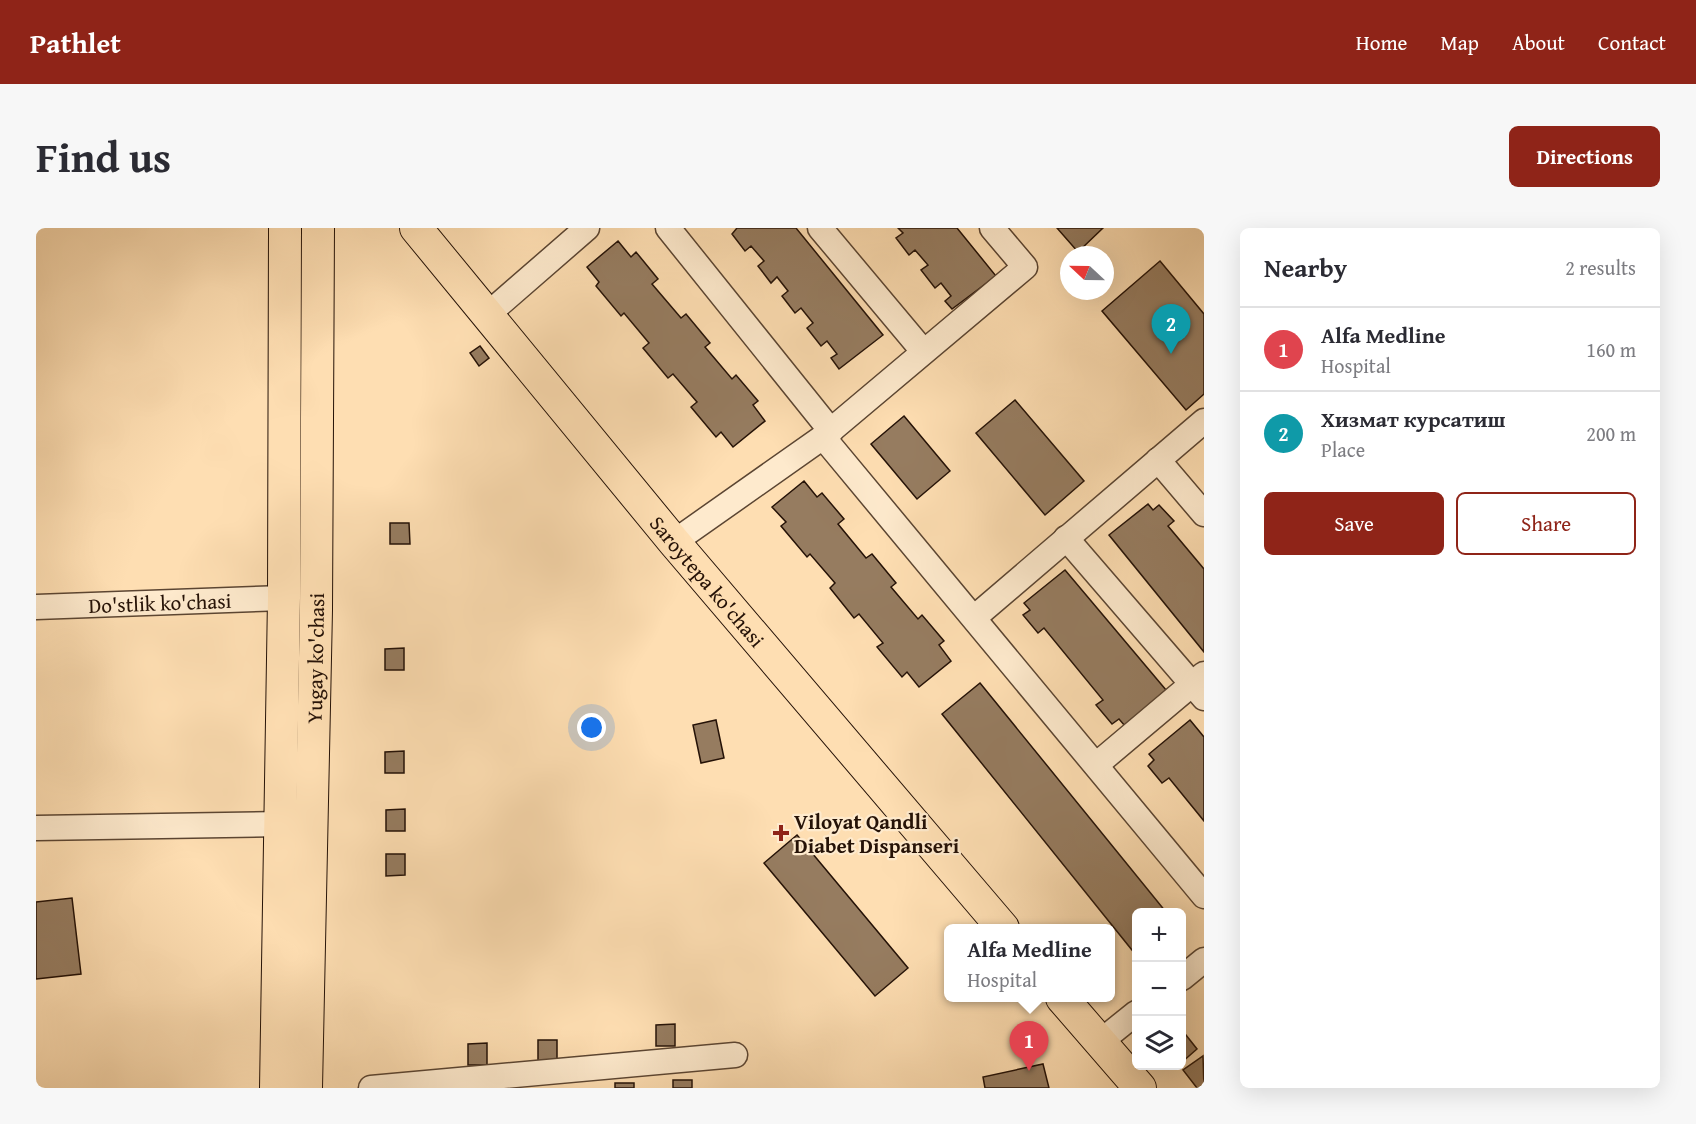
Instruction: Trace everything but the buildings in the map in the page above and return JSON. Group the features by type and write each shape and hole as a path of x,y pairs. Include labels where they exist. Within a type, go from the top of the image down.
{"main road":[{"name":"Yugay ko'chasi","path":"276,1088 285,598 285,228"},
{"name":"Yugay ko'chasi","path":"306,1088 316,610 318,228"},
{"name":"Saroytepa ko'chasi","path":"416,228 674,542 1000,924"},
{"path":"1065,1002 1140,1088"}],"street":[{"path":"487,315 587,228"},
{"path":"668,228 827,434 1204,896"},
{"path":"820,228 923,351"},
{"path":"674,542 827,434 1025,267 992,228"},
{"path":"975,617 1204,421"},
{"path":"1158,460 1204,514"},
{"path":"1066,538 1200,685 1096,765"},
{"name":"Do'stlik ko'chasi","path":"36,607 285,598"},
{"path":"36,828 280,824"},
{"path":"1186,975 1204,960"},
{"path":"1100,1042 1133,1016"},
{"path":"370,1088 735,1055"}],"place":[{"name":"Хизмат курсатиш","path":"1171,354"},
{"name":"Viloyat Qandli Diabet Dispanseri","path":"781,833"},
{"name":"Alfa Medline","path":"1029,1071"}]}
